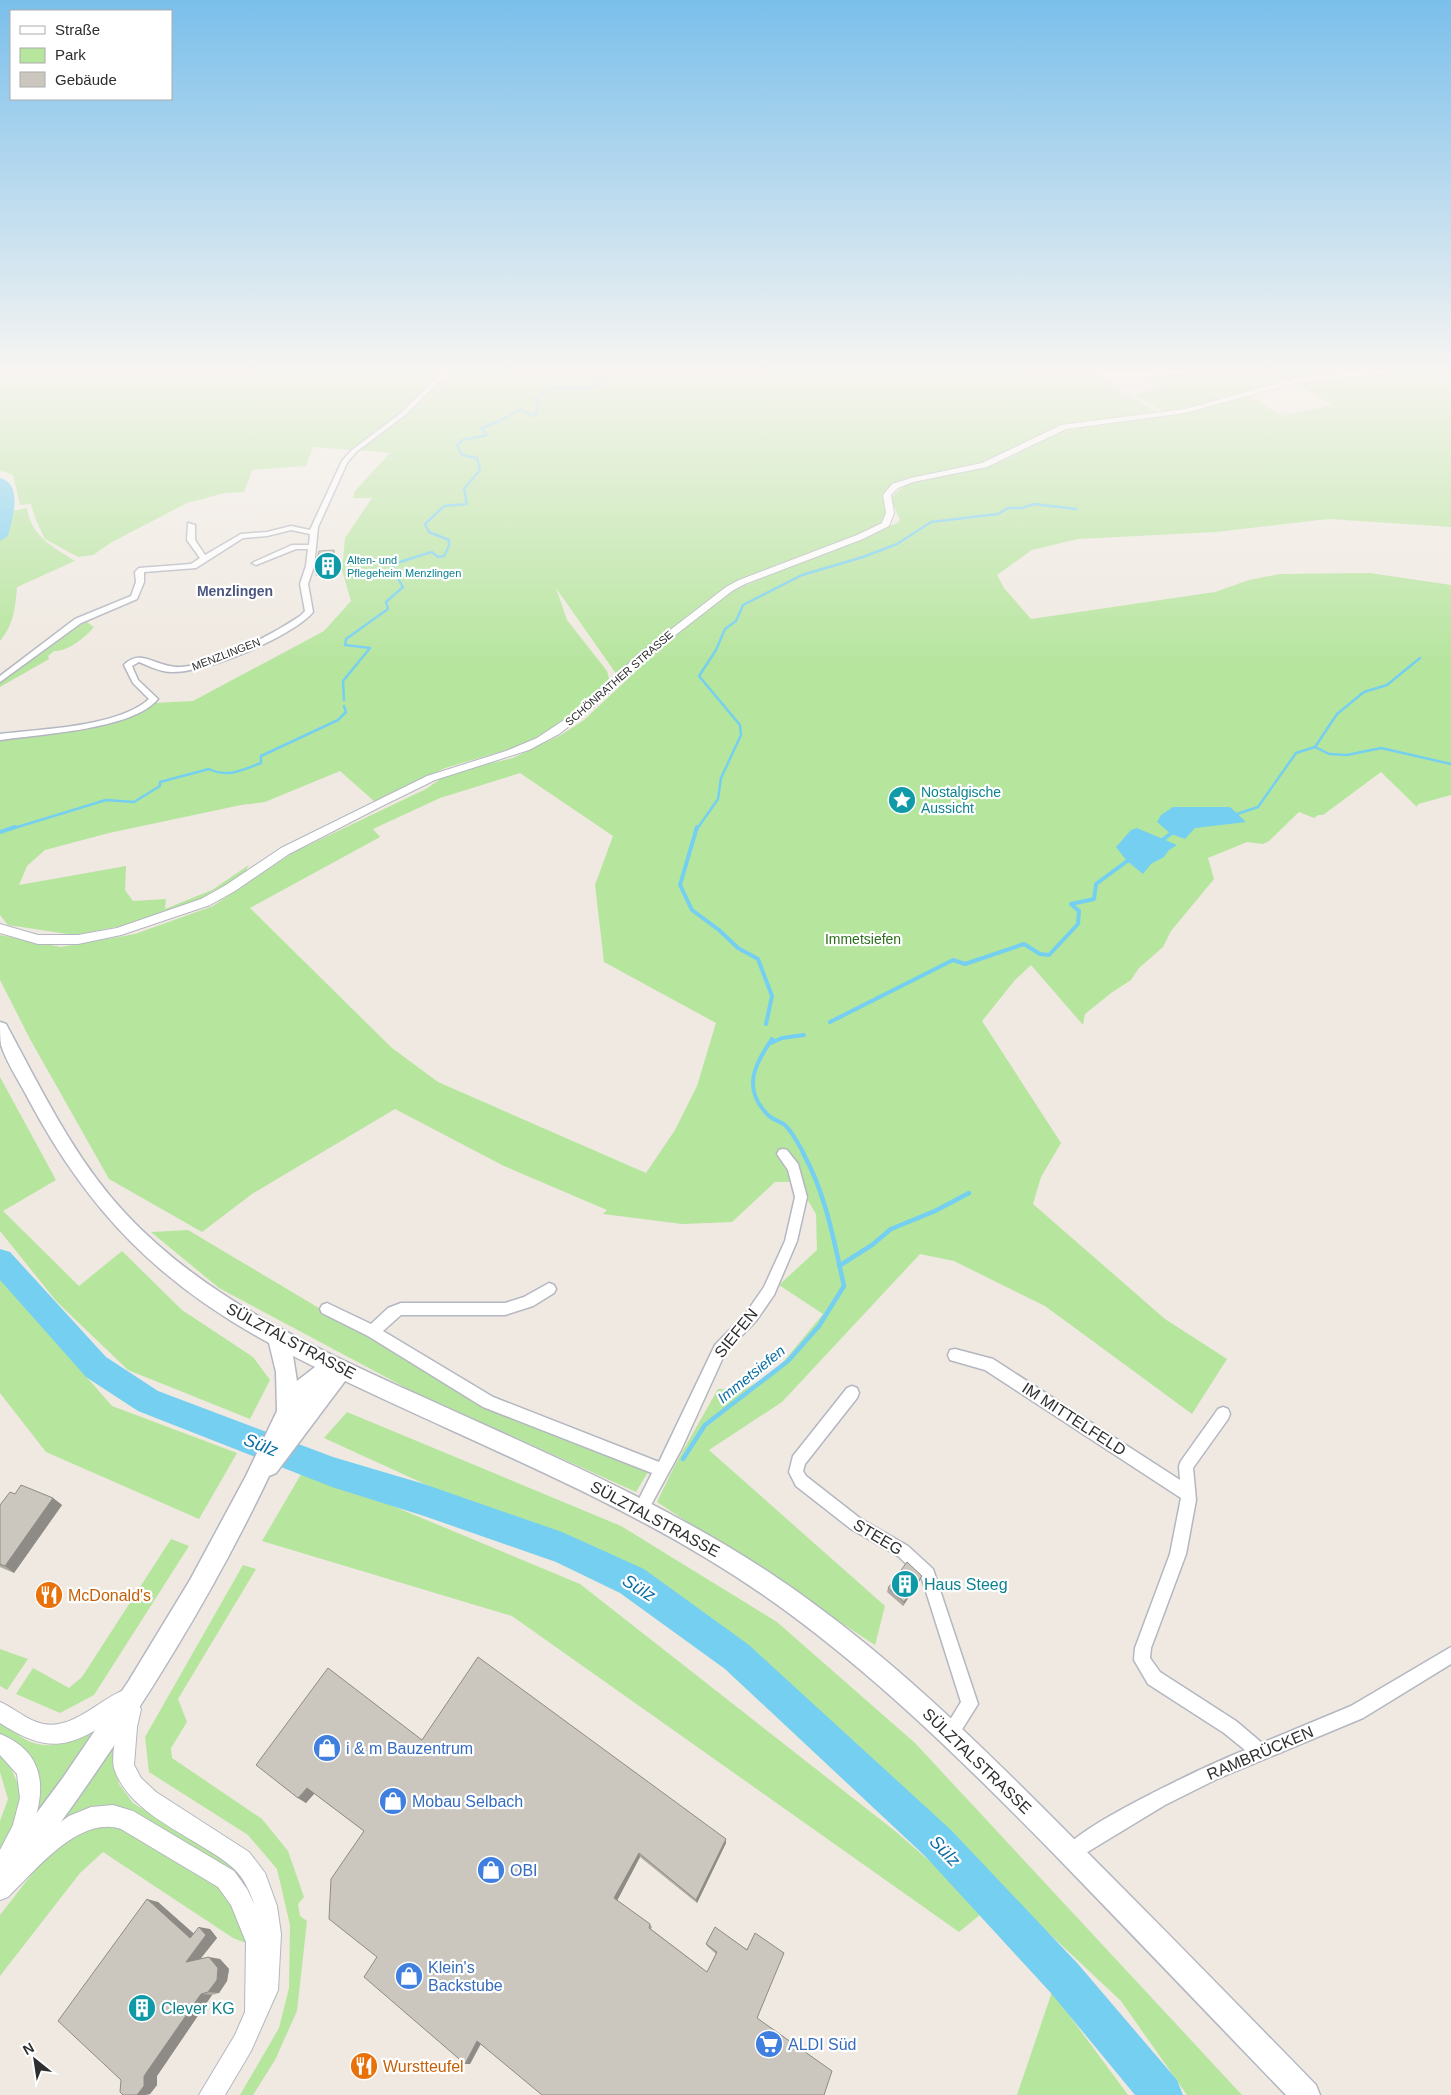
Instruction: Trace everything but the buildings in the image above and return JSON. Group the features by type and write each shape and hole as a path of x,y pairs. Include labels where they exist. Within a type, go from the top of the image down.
{"main road":[{"name":"SÜLZTALSTRASSE","path":"0,1028 56,1135 87,1181 118,1218 165,1262 208,1295 276,1336 338,1368 641,1509 716,1552 818,1621 902,1689 950,1733 1306,2095"},
{"path":"276,1336 286,1365 288,1381 286,1413"},
{"path":"0,1883 76,1780 135,1693 255,1483 286,1413 307,1383 320,1373 338,1368"},
{"path":"255,1483 305,1420 338,1368"}],"street":[{"name":"MENZLINGEN","path":"0,737 86,726 129,714 148,706 154,699 138,687 130,675 128,665 133,661 138,659 168,670 189,669 251,645 297,623 309,612 304,584 313,547 313,533 341,469"},
{"name":"SCHÖNRATHER STRASSE","path":"0,928 10,933 33,938 65,942 105,935 173,914 212,899 275,856 431,778 532,746 554,733 589,707 635,663 725,592 742,582 886,524 890,514 887,495 890,490 902,482 966,469"},
{"path":"191,525 191,540 204,560"},
{"path":"0,680 78,621 134,597 140,582 139,572 142,570 158,567 185,568 204,560 242,536 267,534 291,528 313,533"},
{"path":"256,563 287,550 313,547"},
{"name":"SIEFEN","path":"641,1509 662,1470 720,1348 751,1317 769,1291 791,1241 800,1197 794,1168 783,1154"},
{"path":"373,1332 393,1312 400,1309 505,1308 528,1302 549,1289"},
{"path":"327,1309 373,1332 488,1402 662,1470"},
{"name":"IM MITTELFELD","path":"956,1355 988,1364 1188,1494"},
{"name":"STEEG","path":"852,1393 798,1461 796,1472 801,1481 856,1524 903,1551 928,1574 970,1704 950,1733"},
{"path":"1223,1414 1186,1466 1187,1513 1178,1554 1143,1648 1142,1660 1154,1678 1222,1722 1260,1752"},
{"name":"RAMBRÜCKEN","path":"1071,1854 1083,1843 1159,1799 1260,1752 1357,1712 1451,1655"},
{"path":"0,1712 35,1732 49,1734 69,1731 91,1722 135,1693"},
{"path":"135,1693 127,1727 124,1766 134,1785 149,1799 241,1860 257,1881 266,1906 270,1934 267,1990 243,2043 211,2095"},
{"path":"0,1744 17,1755 28,1774 32,1797 25,1824 0,1872"},
{"path":"0,1889 62,1832 94,1817 108,1814 125,1820 226,1879 239,1897 249,1918 256,1942 254,2020"}],"green space":[{"path":"269,469 252,470 244,492 225,493 187,503 112,542 93,555 78,557 45,539 31,504 20,505 13,475 0,470"},
{"path":"375,469 957,469 903,480 890,486 883,495 886,515 879,526 743,579 617,675 556,588 567,620 607,671 610,682 576,712 530,743 445,768 375,802 340,771 265,802 241,805 109,833 45,850 27,866 19,885 126,866 125,890 133,901 166,899 165,909 212,890 249,865 243,875 213,895 132,924 74,935 8,925 0,915 0,739 105,723 142,712 154,703 193,701 324,631 351,601 342,570 345,538 372,498 353,498 355,491"},
{"path":"1451,469 1451,527 1329,519 1216,532 1078,539 1032,550 997,575 1004,588 1031,619 1215,592 1249,580 1280,574 1370,573 1451,585 1451,795 1418,804 1417,807 1381,772 1323,815 1318,815 1314,818 1299,812 1269,841 1263,844 1247,842 1208,858 1214,879 1171,931 1163,947 1139,968 1131,980 1085,1014 1083,1025 1031,965 1015,980 982,1021 1061,1143 1041,1177 1033,1204 1165,1319 1227,1359 1192,1414 1045,1306 954,1261 920,1254 782,1402 709,1450 885,1606 875,1645 657,1502 676,1463 718,1389 747,1388 775,1372 823,1314 779,1285 817,1250 816,1214 797,1182 775,1182 732,1222 682,1224 603,1214 607,1210 504,1166 395,1109 252,1194 202,1232 109,1179 30,1039 0,980 0,935 61,947 135,934 213,906 294,852 426,789 449,773 513,758 561,735 584,720 667,642 734,590 897,523 900,520 891,499 899,490 909,484 935,476 976,470","holes":["520,773 613,836 595,885 604,962 716,1023 697,1086 675,1130 646,1173 438,1082 392,1048 250,908 380,837 373,829 440,798"]},
{"path":"27,508 33,526 44,540 75,561 17,587 11,622 0,641 0,510 12,511"},
{"path":"84,620 94,627 81,639 65,649 54,651 48,656 49,659 0,687 0,682"},
{"path":"0,1077 56,1180 3,1211 79,1286 122,1251 182,1310 253,1357 270,1380 250,1419 128,1370 57,1302 0,1231"},
{"path":"188,1230 480,1404 651,1467 636,1492 412,1391 219,1288 151,1232"},
{"path":"0,1279 112,1406 237,1453 199,1519 46,1452 0,1393"},
{"path":"347,1412 621,1526 777,1622 915,1743 1242,2095 1187,2095 1121,2001 922,1814 721,1641 547,1540 324,1438"},
{"path":"304,1469 580,1584 895,1831 986,1910 959,1932 512,1616 262,1541"},
{"path":"171,1539 189,1546 94,1695 60,1713 16,1694 33,1668 69,1688 82,1677"},
{"path":"243,1565 256,1569 178,1699 187,1722 171,1748 172,1758 262,1819 288,1851 304,1897 298,1904 300,1916 307,1921 297,2011 275,2060 253,2095 240,2095 279,2028 289,1988 290,1925 277,1869 248,1835 149,1772 145,1737"},
{"path":"0,1649 28,1659 7,1690 0,1686"},
{"path":"0,1721 21,1737 43,1745 61,1744 69,1741 99,1722 31,1823 37,1791 37,1770 26,1754 0,1734"},
{"path":"119,1731 113,1764 119,1784 133,1803 236,1868 252,1889 248,1893 114,1806 102,1806 83,1811 67,1820 43,1839"},
{"path":"0,1755 7,1759 21,1791 16,1826 0,1849 0,1821 8,1799 0,1772"},
{"path":"106,1824 130,1831 217,1885 237,1907 246,1943 233,1938 103,1852 80,1873 0,1976 0,1915 46,1856 63,1838"},
{"path":"1052,1992 1128,2095 1017,2095"}],"water":[{"path":"1173,807 1230,807 1246,822 1195,828 1185,839 1171,834 1157,822 1161,815"},
{"path":"1137,828 1177,845 1169,850 1164,857 1151,864 1143,874 1127,861 1116,847 1131,830"}],"waterway":[{"path":"344,700 343,681 370,648 345,645 346,639 388,609 386,602 403,587 392,569 396,563 432,552 438,557 444,556 449,546 449,540 429,532 425,524 444,506 467,504 464,489 480,469"},
{"name":"Sülz","path":"0,482 7,494 6,516 0,536"},
{"name":"Immetsiefen","path":"697,829 718,799 721,778 741,735 740,725 699,676 716,650 725,629 736,621 743,605 802,575 863,557 897,544 931,522 998,514 1008,508 1022,508 1034,504 1076,509"},
{"path":"1315,747 1337,714 1364,692 1387,685 1420,658"},
{"path":"11,829 106,800 134,802 160,786 160,782 209,769 216,772 229,773 248,768 261,763 261,756 338,720 346,712 344,706"},
{"path":"1234,815 1258,807 1296,753 1315,747"},
{"path":"1315,747 1329,754 1347,755 1381,748 1451,764"},
{"path":"0,832 15,827"},
{"name":"Immetsiefen","path":"697,827 680,885 692,910 719,930 738,948 758,959 772,996 766,1024"},
{"path":"1160,842 1174,831"},
{"path":"830,1022 953,960 965,964 1024,944 1040,954 1049,955 1078,924 1079,911 1071,904 1094,899 1096,884 1130,859"},
{"path":"771,1043 782,1038 804,1035"},
{"name":"Immetsiefen","path":"772,1039 756,1068 753,1086 755,1096 768,1115 788,1128 804,1154"},
{"name":"Immetsiefen","path":"803,1153 818,1185 833,1235 840,1266"},
{"path":"840,1266 872,1245 891,1229 935,1211 969,1193"},
{"name":"Sülz","path":"0,1261 96,1367 148,1401 332,1472 424,1500 562,1548 632,1581 737,1657 938,1843 1064,1978 1162,2095"},
{"name":"Immetsiefen","path":"683,1459 705,1425 788,1361 819,1326 844,1286 840,1266"}],"place":[{"name":"Alten- und Pflegeheim Menzlingen","path":"328,566"},
{"name":"Nostalgische Aussicht","path":"902,800"},
{"name":"Haus Steeg","path":"905,1584"},
{"name":"McDonald's","path":"49,1595"},
{"name":"i & m Bauzentrum","path":"327,1748"},
{"name":"Mobau Selbach","path":"393,1801"},
{"name":"OBI","path":"491,1870"},
{"name":"Klein's Backstube","path":"409,1976"},
{"name":"Clever KG","path":"142,2008"},
{"name":"ALDI Süd","path":"769,2044"},
{"name":"Wurstteufel","path":"364,2066"}],"district":[{"name":"Menzlingen","path":"235,591"}]}
